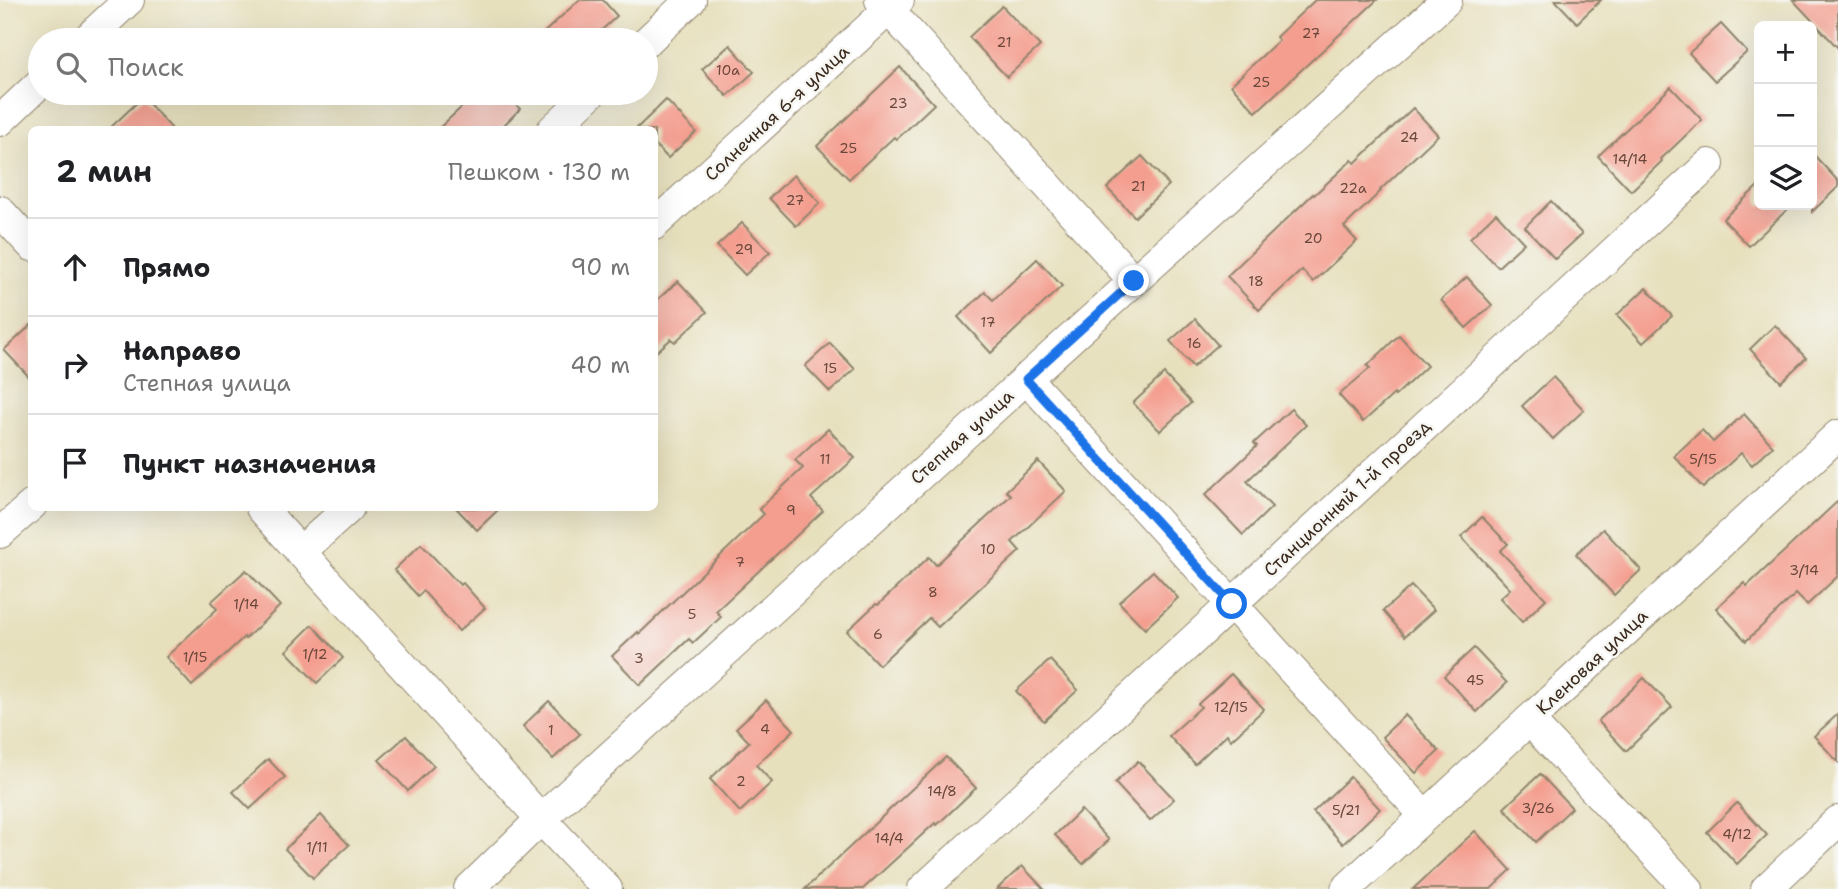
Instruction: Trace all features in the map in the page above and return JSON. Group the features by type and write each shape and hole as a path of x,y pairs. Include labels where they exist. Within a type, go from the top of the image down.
{"street":[{"path":"99,28 129,0"},
{"path":"658,31 691,0"},
{"name":"Степная улица","path":"469,889 541,819 1447,0"},
{"path":"889,3 1134,281"},
{"name":"Солнечная 6-я улица","path":"658,221 889,3"},
{"path":"0,121 28,94"},
{"path":"556,126 578,105"},
{"name":"Станционный 1-й проезд","path":"923,889 1709,164"},
{"path":"0,211 28,242"},
{"path":"1026,379 1425,816"},
{"name":"Кленовая улица","path":"1346,889 1838,435"},
{"path":"0,533 28,508"},
{"path":"264,511 607,889"},
{"path":"300,552 346,511"},
{"path":"1529,720 1688,889"},
{"path":"1766,889 1838,821"}],"building":[{"path":"579,0 603,0 617,16 604,28 549,28"},
{"path":"1315,0 1377,0 1256,112 1231,85 1279,40 1276,37"},
{"path":"1555,0 1601,0 1577,23"},
{"path":"1793,0 1838,0 1838,48 1817,26 1817,21 1813,21"},
{"path":"1002,6 1040,46 1007,77 969,37"},
{"path":"1721,24 1747,52 1715,81 1689,53"},
{"path":"730,45 754,72 727,96 702,69"},
{"path":"900,67 934,104 849,179 817,146"},
{"path":"1671,87 1702,120 1631,191 1598,156"},
{"path":"666,100 696,132 668,158 658,148 658,126 639,126"},
{"path":"135,105 150,105 169,126 112,126"},
{"path":"464,105 516,105 520,109 503,126 441,126"},
{"path":"1413,108 1438,135 1344,227 1357,241 1313,282 1302,270 1259,310 1227,276 1313,194 1352,160 1355,163"},
{"path":"1142,156 1169,185 1135,217 1107,188"},
{"path":"1817,158 1838,181 1838,187 1817,207"},
{"path":"794,175 820,203 796,226 769,198"},
{"path":"1754,190 1754,210 1787,210 1749,246 1723,219"},
{"path":"1551,201 1582,234 1555,259 1525,227"},
{"path":"1496,213 1524,243 1498,267 1470,238"},
{"path":"742,223 770,252 745,275 717,246"},
{"path":"1037,259 1062,286 991,353 958,317 985,292 993,300"},
{"path":"1467,277 1492,305 1466,328 1441,300"},
{"path":"678,281 707,312 675,342 671,339 658,350 658,299"},
{"path":"1646,288 1672,316 1643,343 1617,315"},
{"path":"1195,319 1218,345 1193,367 1170,341"},
{"path":"1775,325 1806,358 1781,382 1750,349"},
{"path":"28,328 28,376 4,350"},
{"path":"1399,335 1427,366 1363,422 1339,395 1370,368 1367,366"},
{"path":"830,343 855,369 830,392 805,366"},
{"path":"1164,374 1191,403 1160,431 1133,403"},
{"path":"1553,377 1584,410 1553,439 1522,406"},
{"path":"1291,409 1306,425 1247,481 1272,507 1243,535 1205,495 1257,446 1254,443"},
{"path":"1744,414 1773,446 1752,465 1741,453 1703,488 1674,456 1702,430 1713,442"},
{"path":"828,429 855,458 811,498 823,511 716,611 721,617 693,643 689,639 640,685 612,656 638,632 639,634 764,514 759,509 803,468 795,460"},
{"path":"1038,461 1066,491 1012,542 1020,551 938,627 929,618 879,665 847,631 929,557 936,565 1011,495 1006,491"},
{"path":"1838,501 1838,576 1807,605 1796,594 1746,641 1716,608 1744,583 1747,586"},
{"path":"459,511 497,511 477,530"},
{"path":"1482,517 1508,544 1500,551 1546,599 1522,622 1500,598 1510,589 1461,537"},
{"path":"1603,529 1641,570 1614,595 1576,554"},
{"path":"421,544 460,585 463,583 485,608 459,631 423,591 418,596 394,570"},
{"path":"246,570 280,606 192,686 166,657 217,609 211,602"},
{"path":"1153,571 1178,598 1145,629 1119,602"},
{"path":"1411,586 1434,610 1405,636 1383,611"},
{"path":"312,625 343,658 317,683 286,651"},
{"path":"1474,648 1507,683 1477,712 1444,676"},
{"path":"1050,660 1078,690 1044,721 1016,691"},
{"path":"1231,674 1264,709 1231,740 1227,734 1195,764 1169,736 1201,707 1198,704"},
{"path":"1644,678 1672,707 1626,751 1598,721"},
{"path":"766,700 794,730 756,765 772,782 740,812 710,779 749,742 736,728"},
{"path":"549,701 580,734 553,759 523,726"},
{"path":"1838,714 1838,762 1814,736"},
{"path":"1405,715 1439,751 1416,773 1382,737"},
{"path":"406,736 434,766 408,791 379,760"},
{"path":"946,757 976,788 937,825 935,823 863,889 805,889"},
{"path":"268,759 285,777 250,809 233,792"},
{"path":"1138,761 1174,799 1150,821 1115,783"},
{"path":"1540,774 1572,808 1536,842 1504,808"},
{"path":"1350,777 1380,809 1343,844 1313,812"},
{"path":"1737,803 1767,835 1737,864 1707,832"},
{"path":"1081,810 1109,840 1083,864 1055,835"},
{"path":"321,815 349,845 313,878 285,849"},
{"path":"1475,831 1511,870 1491,889 1413,889"},
{"path":"1022,866 1044,889 997,889"}],"route":[{"path":"1134,281 1026,379 1232,604"}]}
